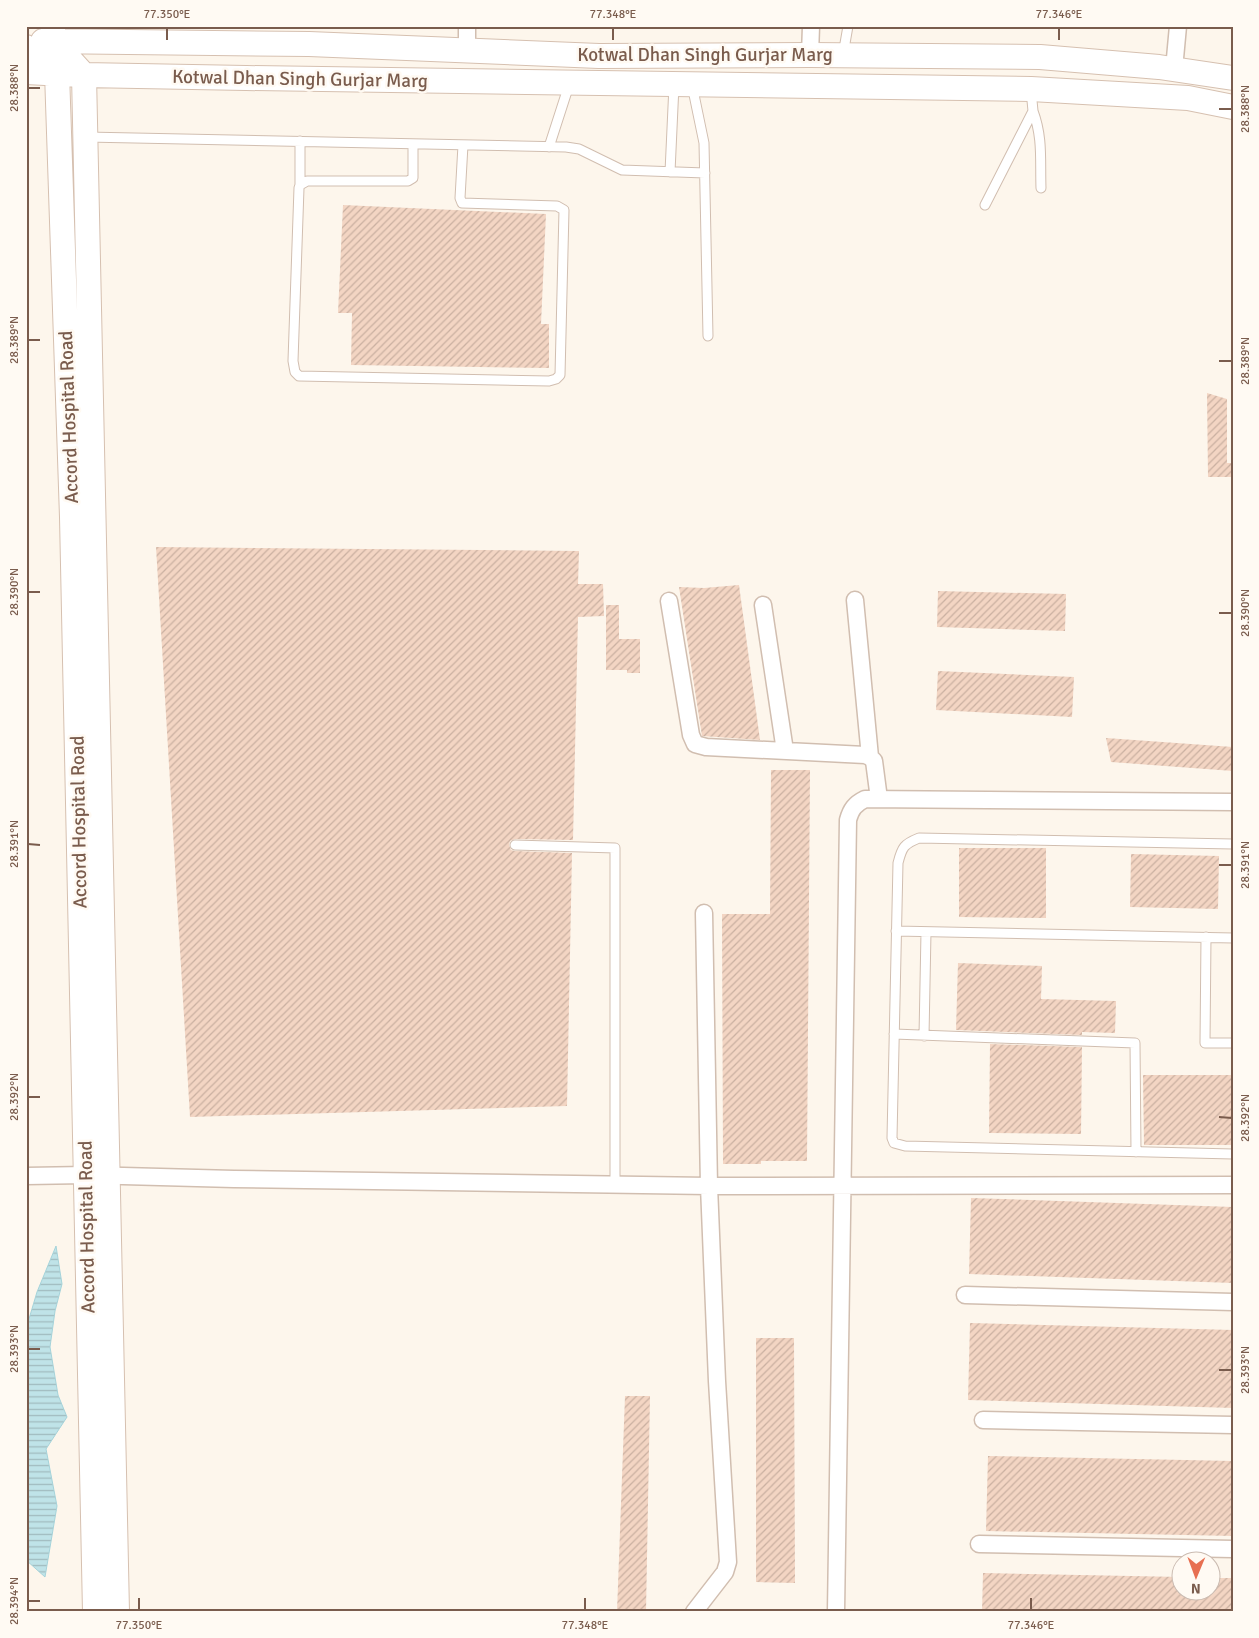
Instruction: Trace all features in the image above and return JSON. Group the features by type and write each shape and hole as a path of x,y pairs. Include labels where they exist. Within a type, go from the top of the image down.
{"street":[{"path":"467,26 467,50"},
{"path":"810,55 811,26"},
{"path":"1174,69 1178,26"},
{"path":"53,34 84,75 96,1175 117,1612"},
{"name":"Kotwal Dhan Singh Gurjar Marg","path":"26,41 53,34 599,56 810,55 1040,58 1174,69 1233,78"},
{"path":"26,47 57,73"},
{"name":"Kotwal Dhan Singh Gurjar Marg","path":"26,72 84,75 683,85 1032,100 1188,98 1233,107"},
{"name":"Accord Hospital Road","path":"57,73 96,1175 95,1612"},
{"path":"670,600 690,735 695,744 706,747 866,755 874,761 879,799"},
{"path":"855,600 870,757"},
{"path":"763,605 785,751"},
{"path":"836,1612 844,1186 848,820 851,809 865,799 1233,802"},
{"path":"694,1612 725,1572 728,1562 717,1381 709,1186 704,913"},
{"path":"26,1176 96,1175 234,1179 709,1186 1233,1186"},
{"path":"965,1296 1233,1302"},
{"path":"983,1420 1233,1425"},
{"path":"979,1544 1233,1549"}],"lane":[{"path":"843,56 848,26"},
{"path":"549,146 570,84"},
{"path":"670,172 683,85"},
{"path":"683,85 704,143 708,336"},
{"path":"1032,100 1041,143 1041,188"},
{"path":"985,204 1032,100"},
{"path":"85,137 549,146 578,149 622,170 705,173"},
{"path":"300,141 293,361 295,372 299,376 549,381 556,379 560,375 564,210 557,206 462,203 460,198 463,145"},
{"path":"300,184 307,181 408,181 413,178 413,144"},
{"path":"1233,844 919,838 906,843 900,852 898,863 892,1138 894,1143 898,1145 1233,1154"},
{"path":"515,844 614,848 615,1184"},
{"path":"896,931 1233,938"},
{"path":"924,1036 926,932"},
{"path":"1206,937 1206,1043 1233,1043"},
{"path":"894,1034 1135,1043 1136,1152"}],"water":[{"path":"56,1246 62,1284 55,1311 50,1347 58,1395 67,1417 46,1449 57,1506 45,1577 26,1560 26,1329 37,1292"}],"building":[{"path":"343,205 546,214 541,324 549,324 549,368 351,365 352,313 338,313"},
{"path":"1207,393 1227,399 1227,463 1233,463 1233,477 1208,477"},
{"path":"156,547 579,551 578,584 603,584 604,616 578,617 573,840 515,839 510,841 509,845 511,850 515,851 572,853 567,1106 190,1117"},
{"path":"739,585 760,740 702,736 679,587 704,588"},
{"path":"938,591 1066,594 1065,631 937,627"},
{"path":"606,605 619,605 619,639 640,639 640,673 627,673 627,670 606,670"},
{"path":"938,671 1074,677 1072,717 936,710"},
{"path":"1106,738 1233,747 1233,771 1111,762"},
{"path":"771,770 810,770 807,1161 761,1161 761,1164 723,1164 722,914 770,914"},
{"path":"959,848 1046,848 1046,918 959,917"},
{"path":"1131,854 1219,856 1218,909 1130,907"},
{"path":"958,963 1042,966 1041,999 1116,1001 1115,1033 1082,1032 1082,1035 956,1030"},
{"path":"990,1044 1082,1047 1081,1134 989,1133"},
{"path":"1143,1075 1233,1075 1233,1145 1144,1145"},
{"path":"971,1198 1233,1207 1233,1283 969,1274"},
{"path":"970,1323 1233,1330 1233,1408 968,1400"},
{"path":"756,1338 794,1338 795,1583 756,1582"},
{"path":"625,1396 650,1396 646,1612 617,1612"},
{"path":"988,1456 1233,1461 1233,1536 986,1531"},
{"path":"983,1573 1172,1577 1172,1600 1222,1600 1222,1578 1233,1578 1233,1612 982,1612"}]}
